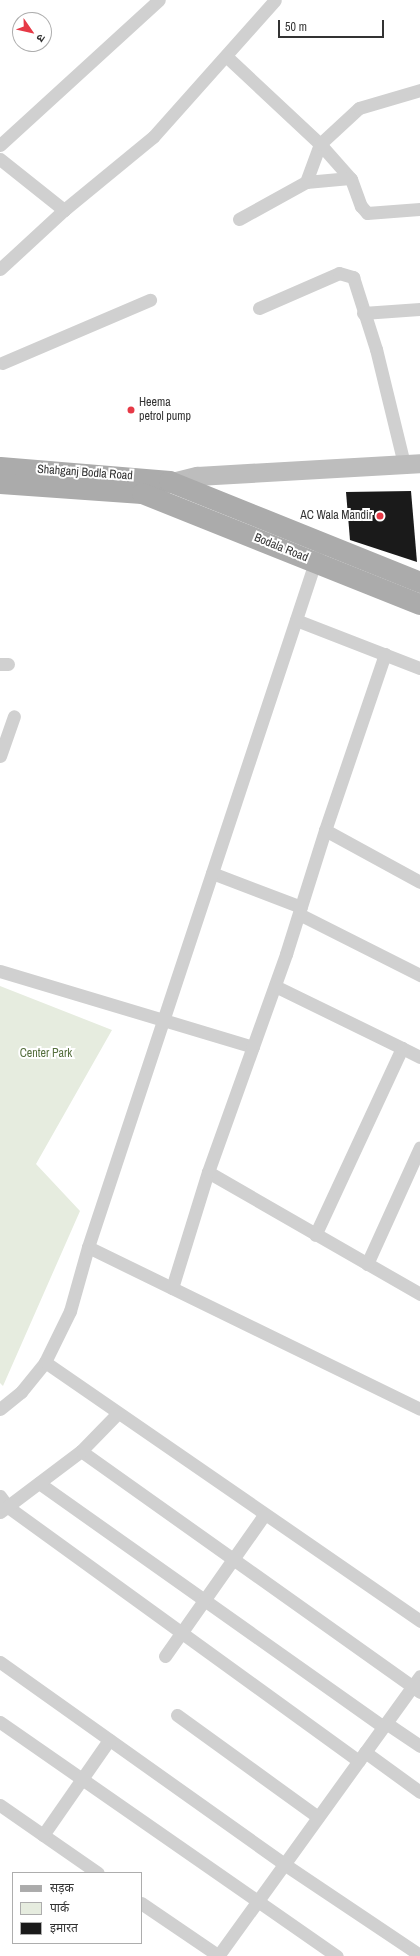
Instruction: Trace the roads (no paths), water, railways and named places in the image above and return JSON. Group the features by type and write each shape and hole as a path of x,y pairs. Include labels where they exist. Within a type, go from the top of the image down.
{"main road":[{"name":"Shahganj Bodla Road","path":"0,468 169,481"},
{"name":"Bodala Road","path":"169,481 318,552 420,604"},
{"name":"Shahganj Bodla Road","path":"0,483 142,493"},
{"name":"Bodala Road","path":"142,493 318,552 420,582"}],"street":[{"path":"0,145 159,0"},
{"path":"0,269 64,210 148,142 227,57 273,1"},
{"path":"227,57 320,144 350,178 361,206 368,213 420,209"},
{"path":"306,182 320,144 359,108 420,90"},
{"path":"0,159 64,210"},
{"path":"239,218 306,182 350,178"},
{"path":"142,493 169,481 197,476 412,464 376,349 363,313 356,282 345,272 259,308"},
{"path":"1,364 150,300"},
{"path":"363,313 420,309"},
{"path":"0,1409 21,1392 44,1362 70,1311 88,1247 166,1019 212,873 318,552"},
{"path":"296,620 420,668"},
{"path":"172,1288 208,1172 275,986 325,830 385,654"},
{"path":"0,756 14,716"},
{"path":"325,830 420,882"},
{"path":"212,873 300,911 420,975"},
{"path":"0,971 166,1019 253,1047"},
{"path":"275,986 420,1057"},
{"path":"316,1235 402,1048"},
{"path":"368,1264 420,1147"},
{"path":"208,1172 420,1294"},
{"path":"88,1247 420,1409"},
{"path":"44,1362 117,1414 420,1621"},
{"path":"4,1510 81,1451 117,1414"},
{"path":"81,1451 418,1685 362,1756 219,1956 142,1904"},
{"path":"39,1483 204,1600 385,1725 420,1746"},
{"path":"0,1496 4,1510 362,1756 420,1792"},
{"path":"165,1656 264,1515"},
{"path":"0,1662 284,1864 420,1955"},
{"path":"177,1715 318,1817"},
{"path":"0,1722 257,1902 337,1956"},
{"path":"43,1835 109,1740"},
{"path":"0,1806 97,1872"}],"place":[{"name":"Heema petrol pump","path":"131,410"},
{"name":"AC Wala Mandir","path":"380,516"}],"park label":[{"name":"Center Park","path":"46,1054"}]}
